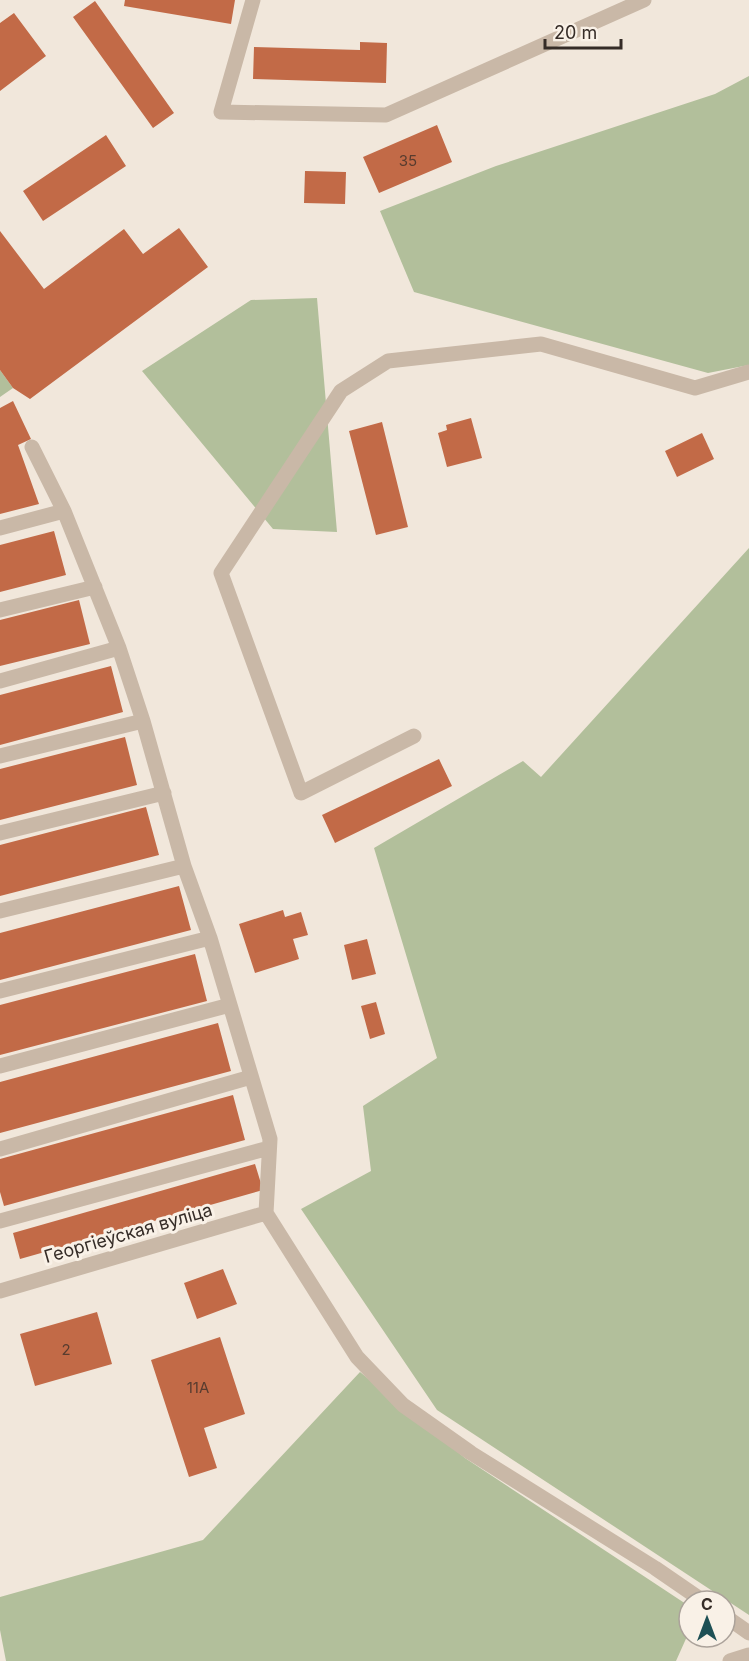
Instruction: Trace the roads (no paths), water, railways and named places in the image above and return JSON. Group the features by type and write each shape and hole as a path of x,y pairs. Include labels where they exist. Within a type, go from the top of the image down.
{"street":[{"path":"253,0 221,112 386,115 644,0"},
{"path":"414,736 301,793 221,573 341,390 388,361 541,345 694,388 749,372"},
{"path":"32,447 64,511 119,648 143,721 184,867 210,938 270,1139 266,1213 357,1357 403,1405 471,1453 686,1589"},
{"path":"0,528 64,511"},
{"path":"0,610 95,587"},
{"path":"0,681 119,648"},
{"path":"0,756 143,721"},
{"path":"0,833 164,793"},
{"path":"0,911 184,867"},
{"path":"0,991 210,938"},
{"path":"0,1066 230,1005"},
{"path":"0,1149 251,1077"},
{"path":"0,1221 269,1148"},
{"name":"Георгіеўская вуліца","path":"0,1291 266,1213"},
{"path":"730,1661 749,1655"}]}
